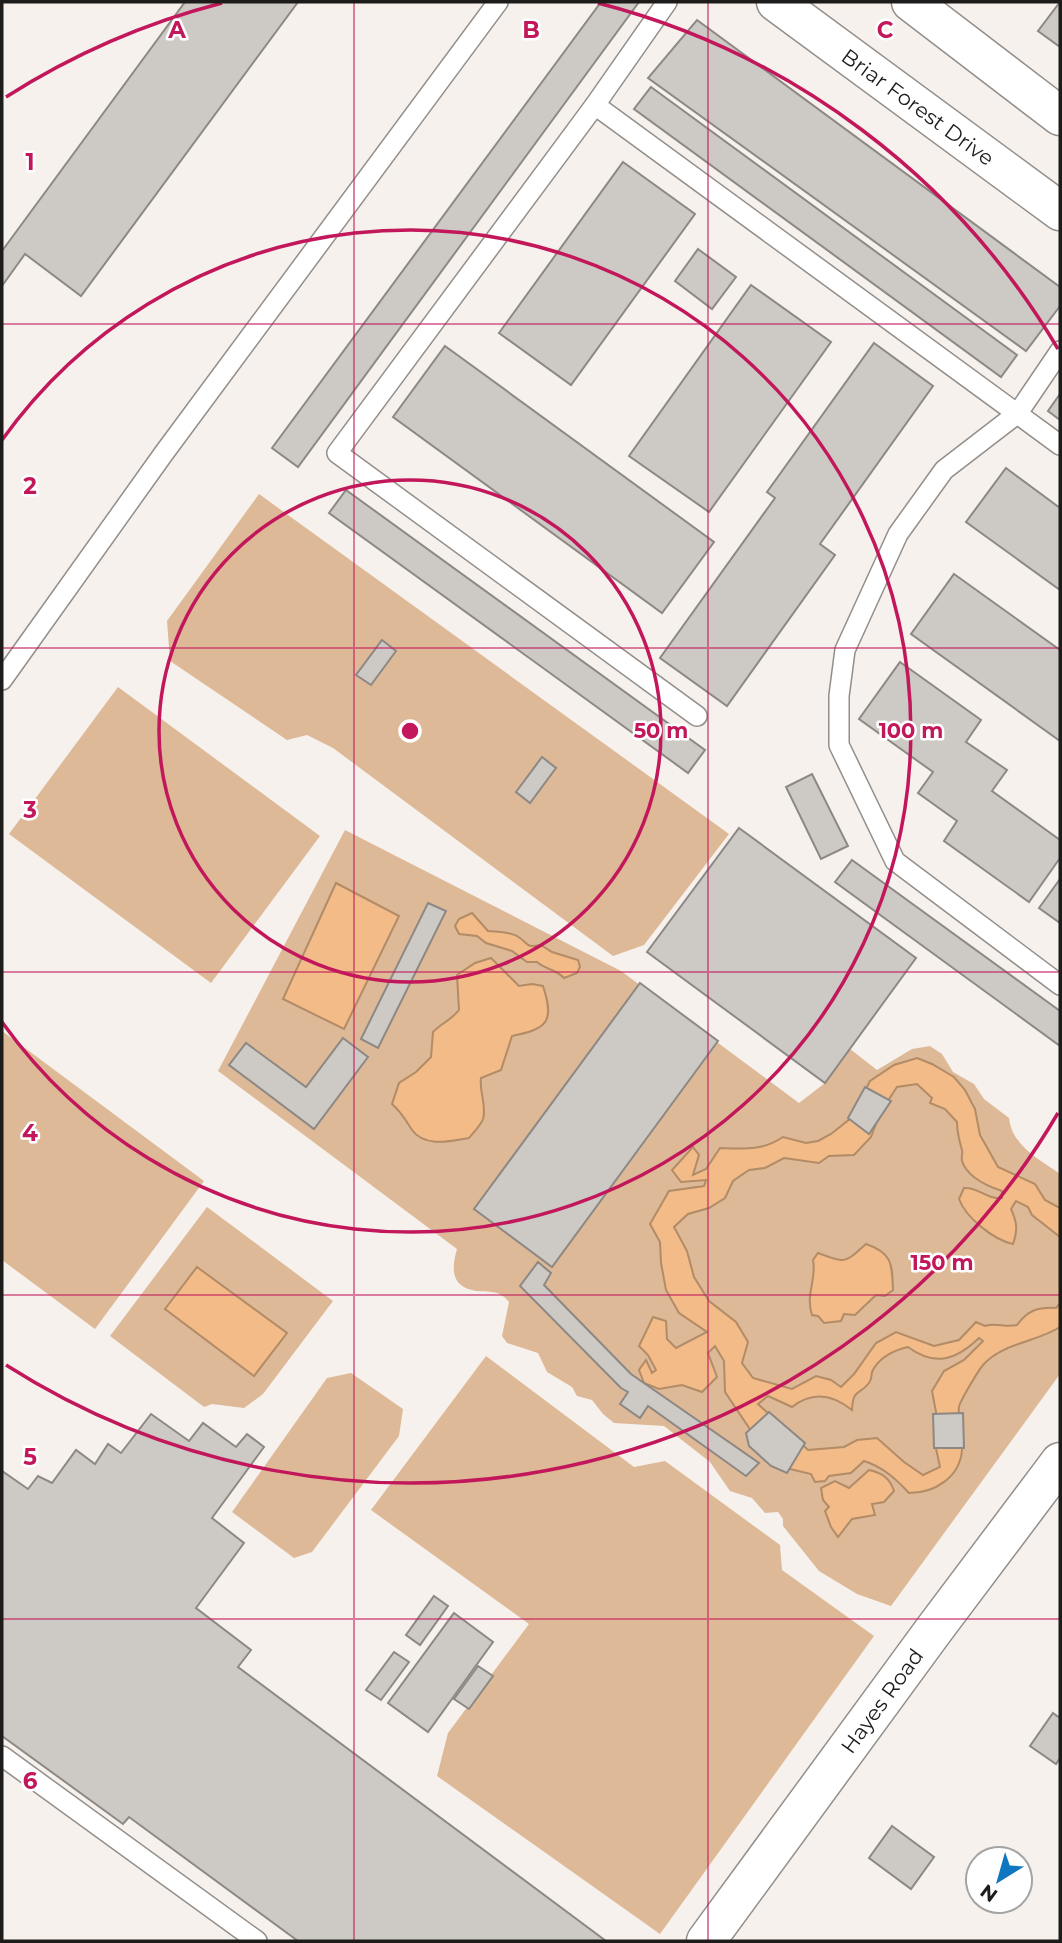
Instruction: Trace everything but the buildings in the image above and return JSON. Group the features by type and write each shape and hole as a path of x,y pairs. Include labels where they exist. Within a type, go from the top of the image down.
{"street":[{"name":"Briar Forest Drive","path":"776,2 1060,211"},
{"path":"911,2 1060,116"},
{"name":"Hayes Road","path":"706,1941 1060,1462"}],"lane":[{"path":"2,680 164,453 498,2"},
{"path":"667,2 594,106 337,453 697,716"},
{"path":"594,106 1060,445"},
{"path":"1060,351 1018,413 944,470 898,534 845,650 839,696 839,745 895,861 1060,985"},
{"path":"2,1756 257,1941"}],"shaded area":[{"path":"259,494 729,834 644,945 613,956 333,748 307,735 287,740 170,661 167,621"},
{"path":"118,687 320,836 211,983 9,834"},
{"path":"345,830 621,971 799,1103 825,1083 850,1049 877,1070 912,1049 930,1046 942,1054 953,1072 974,1084 984,1099 1009,1118 1015,1136 1028,1151 1060,1174 1060,1374 891,1606 857,1594 819,1571 783,1526 783,1519 778,1512 765,1513 752,1498 730,1491 710,1462 664,1426 614,1423 592,1400 577,1396 572,1387 547,1372 538,1353 507,1343 502,1336 509,1302 500,1294 472,1290 460,1284 454,1274 457,1249 218,1071"},
{"path":"336,883 399,916 344,1029 283,999"},
{"path":"472,913 488,931 514,934 529,946 541,945 552,952 578,960 580,967 577,973 564,978 537,962 527,962 512,951 486,943 477,936 459,934 455,926 459,919"},
{"path":"491,958 519,986 543,986 548,1016 540,1027 512,1036 501,1070 481,1078 483,1119 469,1138 439,1142 424,1139 417,1136 392,1104 399,1083 416,1072 431,1057 433,1032 459,1010 457,975 475,963"},
{"path":"2,1031 204,1181 95,1329 2,1260"},
{"path":"917,1058 954,1077 975,1109 980,1135 998,1167 1035,1184 1045,1200 1060,1208 1060,1237 1032,1215 1028,1207 1016,1201 1011,1209 1016,1226 1013,1244 998,1238 974,1221 959,1199 964,1188 997,1198 1002,1198 1002,1191 984,1184 968,1172 962,1161 957,1122 945,1109 930,1103 932,1098 917,1084 897,1087 880,1113 871,1137 854,1155 829,1156 819,1163 784,1158 765,1168 749,1170 733,1181 725,1198 709,1208 688,1214 674,1227 687,1251 694,1277 709,1301 736,1322 748,1342 742,1363 753,1378 792,1389 816,1376 831,1380 841,1387 876,1343 896,1332 934,1346 959,1340 976,1322 985,1326 1017,1325 1029,1313 1044,1308 1056,1308 1060,1303 1060,1327 1000,1352 977,1373 959,1407 962,1450 957,1468 937,1487 909,1493 889,1474 864,1461 851,1473 829,1476 825,1481 815,1482 811,1474 774,1465 725,1392 724,1361 715,1346 708,1353 717,1377 702,1392 682,1385 659,1389 644,1383 639,1370 646,1360 652,1373 656,1370 648,1355 639,1346 653,1317 666,1321 667,1339 676,1348 707,1332 679,1313 666,1290 660,1242 650,1224 669,1191 704,1186 706,1180 681,1182 672,1170 693,1147 699,1155 693,1175 706,1169 720,1148 760,1147 783,1137 806,1143 818,1141 851,1118 870,1081 894,1065","holes":["979,1338 983,1341 964,1360 944,1371 932,1391 936,1412 935,1444 940,1467 923,1475 877,1438 857,1440 844,1447 808,1450 758,1404 768,1396 792,1407 807,1398 822,1396 852,1410 855,1395 869,1383 872,1372 882,1359 892,1353 908,1347 927,1357 945,1358 962,1352"]},
{"path":"207,1207 333,1301 263,1394 244,1408 212,1404 204,1407 110,1336"},
{"path":"866,1244 881,1251 889,1261 893,1290 885,1296 876,1295 855,1315 844,1314 841,1321 824,1323 818,1316 812,1315 810,1307 813,1260 818,1253 844,1260"},
{"path":"197,1267 287,1333 254,1376 165,1309"},
{"path":"486,1356 634,1467 665,1461 780,1545 782,1570 874,1636 660,1934 437,1776 448,1733 529,1624 371,1510"},
{"path":"351,1373 403,1409 399,1436 312,1552 294,1558 232,1512 327,1378"},
{"path":"869,1470 885,1477 894,1491 884,1502 872,1504 875,1515 852,1519 838,1537 825,1511 829,1507 823,1500 821,1488 835,1481 849,1488"}]}
